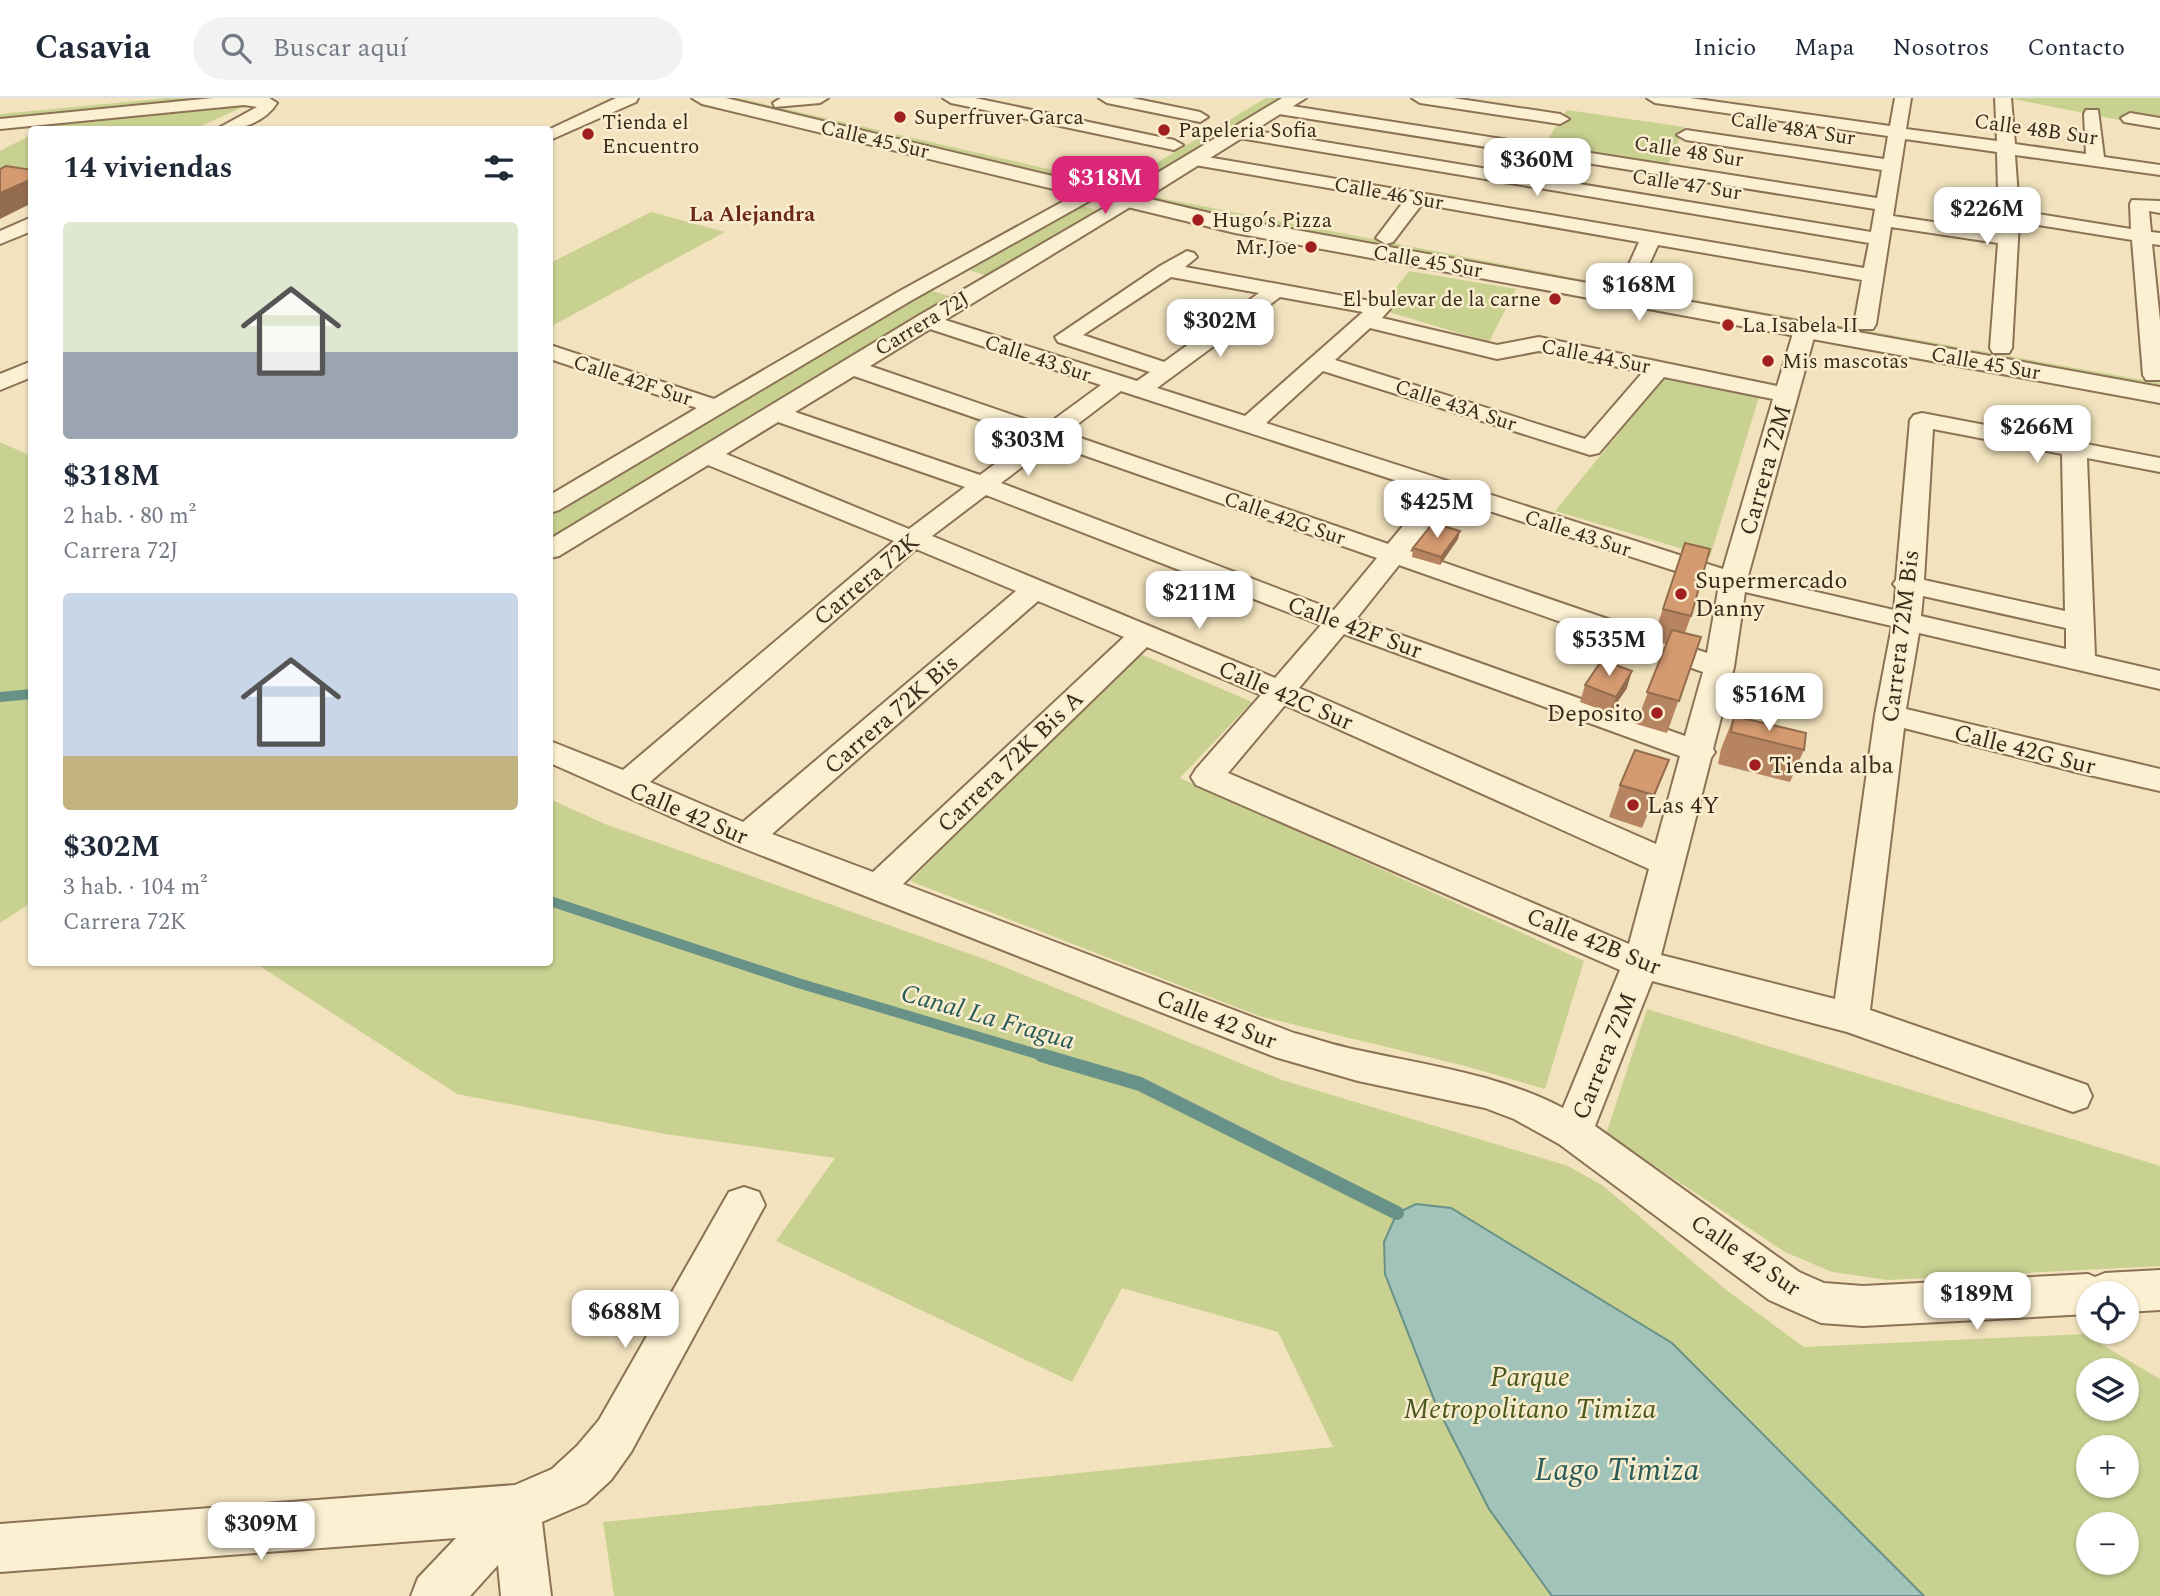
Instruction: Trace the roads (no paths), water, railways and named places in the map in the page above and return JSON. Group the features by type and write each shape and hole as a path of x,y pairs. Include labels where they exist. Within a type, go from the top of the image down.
{"street":[{"path":"0,111 135,98"},
{"path":"553,134 631,98"},
{"name":"Calle 45 Sur","path":"702,98 1109,182"},
{"name":"Calle 45 Sur","path":"760,98 1109,182 1235,226 1805,330 2158,382"},
{"path":"781,103 820,98"},
{"path":"951,98 1174,145"},
{"path":"1107,98 1208,119"},
{"path":"1420,98 1560,119"},
{"name":"Calle 48B Sur","path":"1656,98 2160,170"},
{"path":"1790,117 1798,98"},
{"path":"1865,324 1903,98"},
{"path":"2001,348 2010,215 2003,98"},
{"path":"0,124 244,100 269,103 265,109 231,126"},
{"name":"Carrera 72J","path":"553,548 1287,103"},
{"name":"Calle 48 Sur","path":"1287,103 1598,159 1882,221"},
{"path":"2092,114 2095,160"},
{"path":"2130,118 2160,123"},
{"path":"1153,157 1208,119"},
{"name":"Calle 47 Sur","path":"1239,133 1648,201 1882,221"},
{"name":"Calle 48A Sur","path":"1686,135 1893,166"},
{"path":"1581,190 1598,159"},
{"name":"Calle 46 Sur","path":"1195,160 1873,276"},
{"path":"1386,238 1457,169"},
{"name":"Carrera 72J","path":"553,503 942,275 1109,182"},
{"name":"Calle 45 Sur","path":"1137,194 2001,348 2158,382"},
{"path":"1631,282 1648,201"},
{"path":"2150,206 2158,382"},
{"path":"2010,215 2151,237"},
{"path":"1882,221 2008,239"},
{"path":"0,238 28,224"},
{"path":"1169,371 1066,337 1191,255"},
{"name":"Calle 44 Sur","path":"1167,270 1275,291 1373,315 1497,352 1510,353 1525,345 1539,344 1786,395"},
{"path":"942,275 981,288"},
{"name":"Carrera 72K","path":"625,786 914,538 981,484 1048,435 1128,387 1169,371 1275,291"},
{"path":"1248,426 1373,315"},
{"name":"Calle 43 Sur","path":"926,321 1733,581 2160,680"},
{"name":"Carrera 72M","path":"1573,1132 1641,964 1699,751 1719,667 1733,581 1805,330"},
{"name":"Calle 42F Sur","path":"553,353 716,407"},
{"name":"Calle 43A Sur","path":"1321,363 1590,448 1658,369"},
{"name":"Calle 42G Sur","path":"851,367 1719,667"},
{"path":"0,383 28,370"},
{"name":"Calle 42F Sur","path":"775,413 981,484 1339,622 1699,751"},
{"name":"Carrera 72M Bis","path":"1851,1018 1906,620 1922,420 2074,449"},
{"path":"2081,662 2074,449 2160,465"},
{"name":"Calle 42C Sur","path":"707,455 887,531 914,538 1280,692 1667,863"},
{"path":"1280,692 1446,490"},
{"path":"1908,584 2079,623"},
{"name":"Carrera 72K Bis","path":"747,838 1034,590"},
{"name":"Carrera 72K Bis A","path":"877,888 1143,635"},
{"name":"Calle 42B Sur","path":"1280,692 1207,777 1641,964 1851,1018 2073,1096"},
{"name":"Calle 42G Sur","path":"1891,715 2076,762 2160,780"},
{"name":"Calle 42 Sur","path":"553,752 747,838 1288,1046 1358,1066 1489,1093 1528,1108 1573,1132 1784,1286 1821,1303 1863,1306 2076,1295"},
{"path":"0,1548 516,1509 569,1486 594,1463 615,1436 744,1205"},
{"path":"2139,1291 2160,1290"},
{"path":"436,1596 516,1509"},
{"path":"516,1509 526,1596"}],"water":[{"name":"Lago Timiza","path":"1416,1204 1451,1208 1672,1343 1924,1596 1552,1596 1489,1509 1437,1407 1385,1274 1384,1242 1397,1213"}],"waterway":[{"name":"Canal La Fragua","path":"0,697 28,694"},
{"name":"Canal La Fragua","path":"553,902 798,983 1047,1057"},
{"name":"Canal La Fragua","path":"1041,1055 1140,1084 1397,1213"}],"place":[{"name":"Superfruver Garca","path":"900,117"},
{"name":"Papeleria Sofia","path":"1164,130"},
{"name":"Tienda el Encuentro","path":"588,134"},
{"name":"Hugo’s Pizza","path":"1198,220"},
{"name":"Mr.Joe","path":"1311,247"},
{"name":"El bulevar de la carne","path":"1555,299"},
{"name":"La Isabela II","path":"1728,325"},
{"name":"Mis mascotas","path":"1768,361"},
{"name":"Supermercado Danny","path":"1681,594"},
{"name":"Deposito","path":"1657,713"},
{"name":"Tienda alba","path":"1755,765"},
{"name":"Las 4Y","path":"1633,805"}],"district":[{"name":"La Alejandra","path":"752,214"}],"park label":[{"name":"Parque Metropolitano Timiza","path":"1530,1392"}]}
